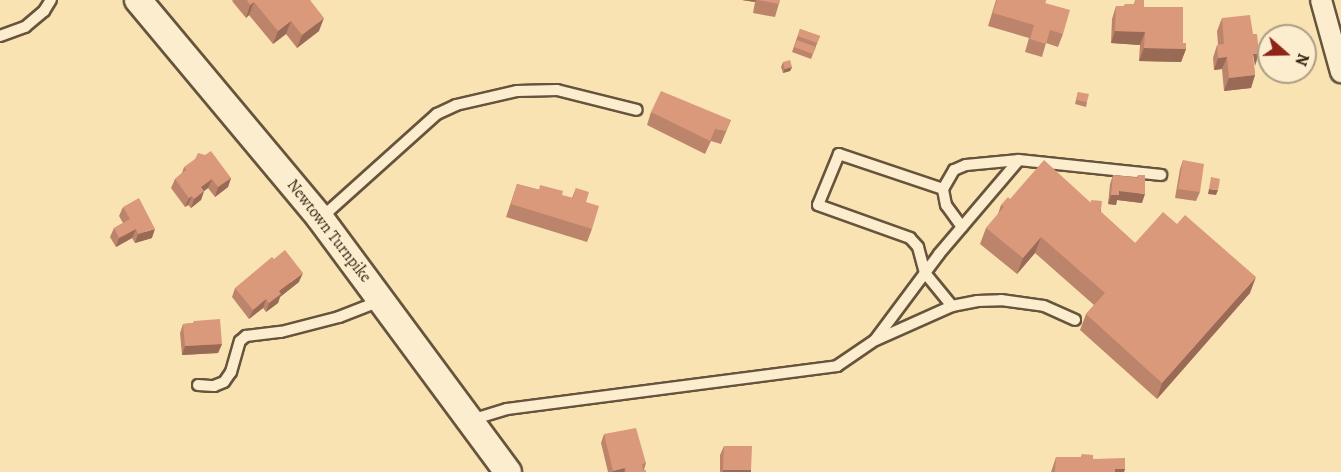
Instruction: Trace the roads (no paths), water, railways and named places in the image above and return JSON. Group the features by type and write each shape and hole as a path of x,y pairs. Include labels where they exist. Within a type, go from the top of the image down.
{"street":[{"name":"Newtown Turnpike","path":"138,0 321,218 508,472"},
{"path":"1321,0 1341,72"}],"lane":[{"path":"0,36 25,27 44,11 51,0"},
{"path":"321,218 437,114 456,105 517,91 557,90 637,110"},
{"path":"943,189 839,154 818,205 910,238 918,247 925,273 952,306"},
{"path":"875,340 925,273 1019,160"},
{"path":"962,227 946,205 943,189 954,170 966,165 1019,160 1161,176"},
{"path":"198,385 214,386 224,382 231,372 240,341 246,336 281,332 339,317 383,300"},
{"path":"471,420 507,409 837,366 875,340 952,306 1001,300 1044,306 1075,320"}]}
